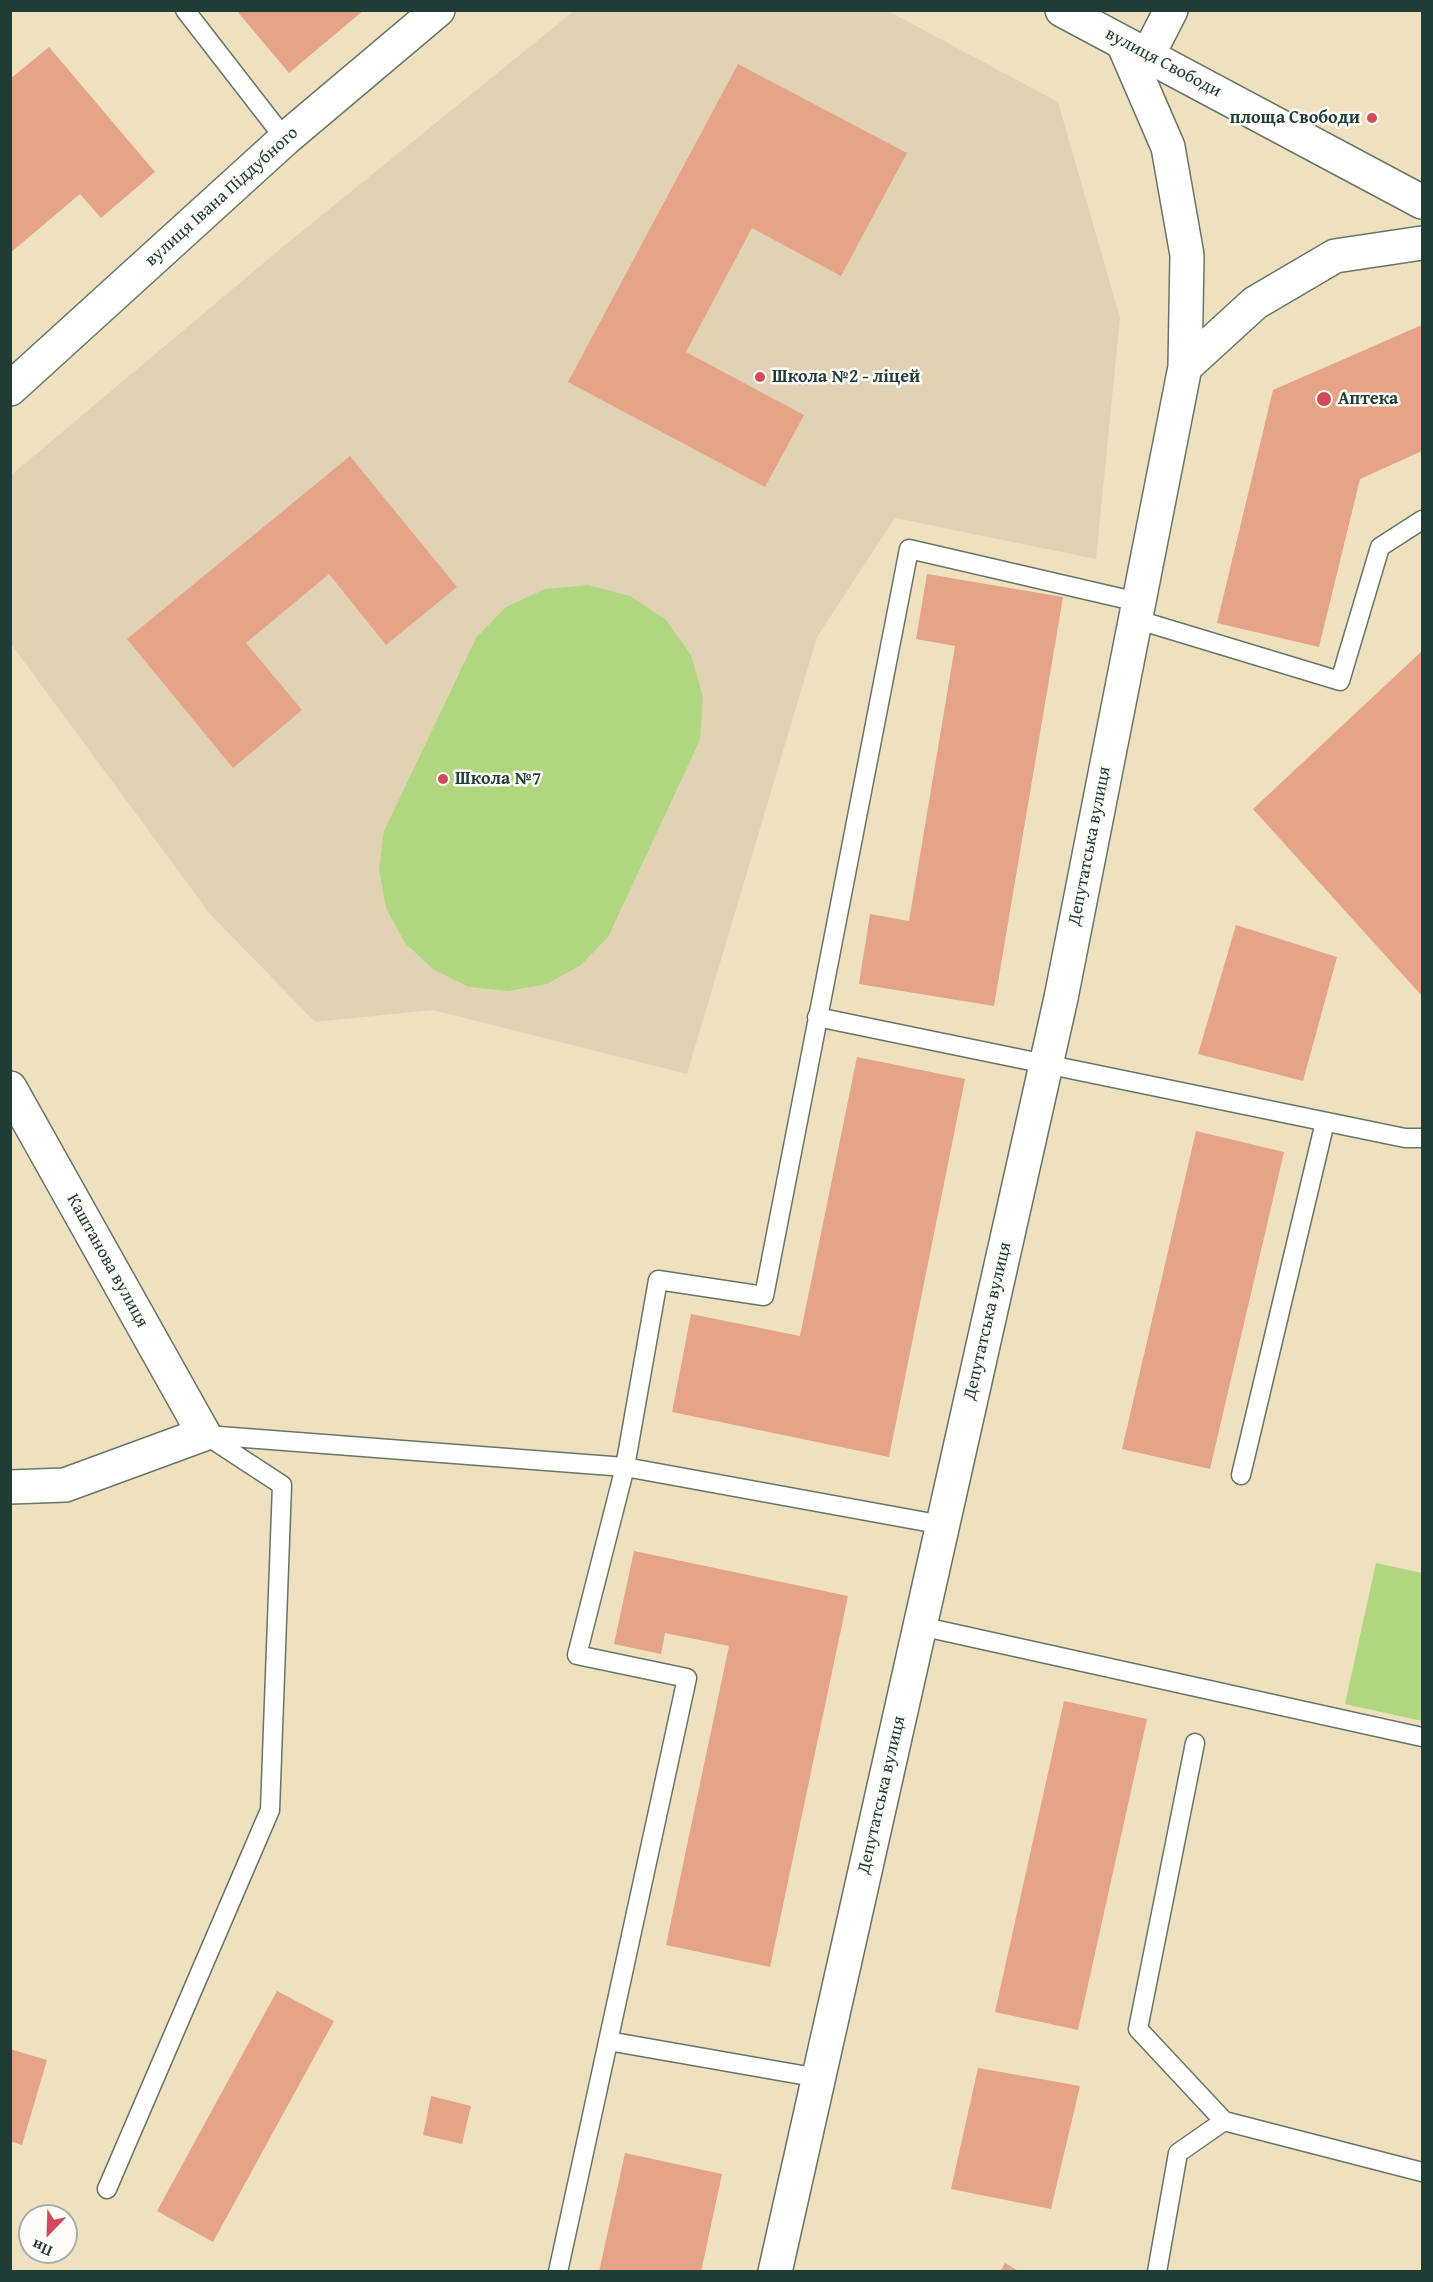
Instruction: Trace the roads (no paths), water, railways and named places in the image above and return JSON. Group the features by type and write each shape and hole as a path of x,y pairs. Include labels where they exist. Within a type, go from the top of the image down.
{"street":[{"name":"вулиця Івана Піддубного","path":"10,389 285,139 438,10"},
{"path":"1136,48 1171,10"},
{"name":"вулиця Свободи","path":"1082,15 1136,48 1422,202"},
{"name":"Депутатська вулиця","path":"775,2271 1061,998 1185,367 1186,255 1168,147 1136,48"},
{"path":"1185,367 1256,303 1335,256 1422,243"},
{"name":"Каштанова вулиця","path":"10,1088 204,1434"},
{"path":"10,1487 65,1485 204,1434"}],"lane":[{"path":"185,10 285,139"},
{"path":"558,2271 687,1678 578,1655 625,1467 658,1280 764,1296 909,549 1137,611 1340,681 1380,547 1422,520"},
{"path":"818,1017 1325,1122 1405,1138 1422,1138"},
{"path":"1241,1475 1325,1122"},
{"path":"204,1434 625,1467 943,1525"},
{"path":"107,2189 270,1810 282,1485 204,1434"},
{"path":"920,1626 1422,1737"},
{"path":"1195,1743 1138,2029 1224,2121 1422,2172"},
{"path":"608,2041 819,2078"},
{"path":"1157,2271 1178,2153 1224,2121"}],"place":[{"name":"площа Свободи","path":"1372,118"},
{"name":"Школа №2 - ліцей","path":"760,377"},
{"name":"Аптека","path":"1324,399"},
{"name":"Школа №7","path":"443,779"}]}
